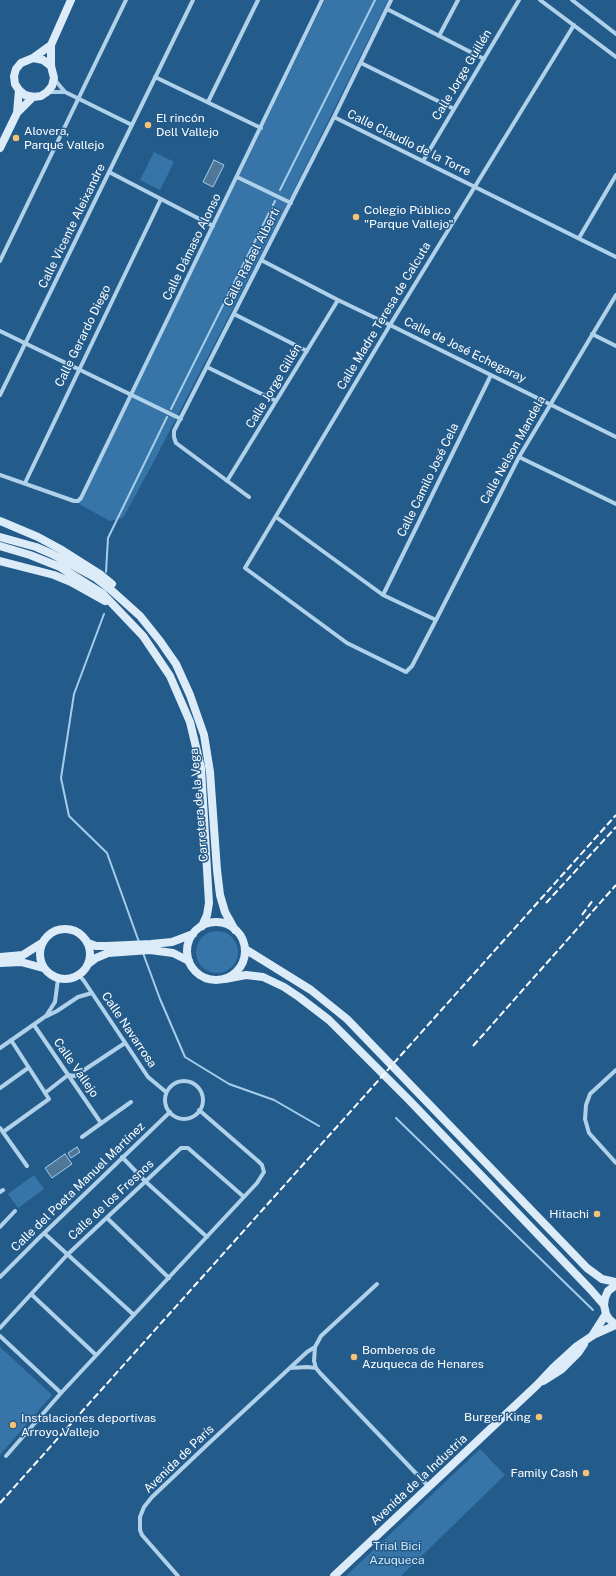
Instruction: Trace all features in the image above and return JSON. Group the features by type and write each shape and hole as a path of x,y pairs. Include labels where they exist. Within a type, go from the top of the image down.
{"main road":[{"path":"51,45 33,58 21,63 16,69 14,76 15,84 25,95 33,97 40,96 47,92 52,86 54,78 51,66 51,45 71,0"},
{"path":"33,58 43,60 51,66"},
{"path":"17,113 19,90"},
{"path":"0,148 17,113 33,97"},
{"path":"0,522 49,543 101,575 125,594 140,616"},
{"name":"Carretera de la Vega","path":"0,536 36,547 80,568 110,589 140,616 176,664 200,720 210,772 220,895 225,912 235,930"},
{"name":"Carretera de la Vega","path":"0,546 30,554 65,570 103,594 143,636 161,661 180,698 193,734 202,780 208,876 208,908 202,926"},
{"path":"0,561 31,568 71,582 118,610"},
{"path":"43,968 40,952 42,943 46,937 55,931 71,930 78,932 88,943 96,946 151,944 172,942 193,934 202,926 219,922 228,925 235,930 242,938 245,949 244,959 240,968 225,979"},
{"path":"193,934 188,946 189,961 193,969 200,975 207,979 216,980 255,975 272,981 320,1012 362,1051 591,1290 604,1306"},
{"path":"0,957 23,955 42,943"},
{"path":"88,943 90,953 88,964"},
{"path":"245,949 321,997 347,1019 587,1268 602,1279 616,1283 608,1291 604,1306 606,1314 616,1325 589,1338"},
{"path":"0,963 21,962 43,968 50,975 58,979 71,979 79,975 88,964 96,958 108,953 150,950 173,953 189,961"},
{"path":"589,1338 606,1314"},
{"name":"Avenida de la Industria","path":"334,1576 430,1487 553,1368 577,1346 589,1338"},
{"name":"Avenida de la Industria","path":"537,1385 562,1369 578,1353 589,1338"},
{"path":"562,1369 560,1366 575,1353 577,1346"}],"street":[{"path":"0,261 126,0"},
{"name":"Calle Vicente Aleixandre","path":"0,395 193,0"},
{"path":"208,102 258,0"},
{"name":"Calle Dámaso Alonso","path":"24,483 78,501 83,495 322,0"},
{"name":"Calle Rafael Alberti","path":"249,497 176,443 174,431 291,203 391,0"},
{"path":"439,36 458,0"},
{"name":"Calle Jorge Guillén","path":"423,161 519,0"},
{"path":"540,0 616,57"},
{"path":"572,0 616,34"},
{"path":"387,9 484,59"},
{"name":"Calle Madre Teresa de Calcuta","path":"436,620 412,666 406,672 347,643 245,568 390,325 574,25"},
{"path":"361,63 454,109"},
{"path":"156,77 261,128"},
{"path":"54,78 65,92"},
{"path":"47,92 65,92 132,125"},
{"name":"Calle Claudio de la Torre","path":"334,117 616,257"},
{"path":"109,172 213,226"},
{"path":"579,238 616,175"},
{"path":"237,177 291,203"},
{"name":"Calle Gerardo Diego","path":"24,483 161,199"},
{"name":"Calle de José Echegaray","path":"261,260 338,300 550,403 616,437"},
{"name":"Calle Nelson Mandela","path":"436,620 519,456 616,295"},
{"name":"Calle Jorge Gillén","path":"227,481 338,300"},
{"path":"234,314 307,351"},
{"path":"0,331 181,419"},
{"path":"592,334 616,346"},
{"path":"207,367 276,401"},
{"name":"Calle Camilo José Cela","path":"383,595 491,375"},
{"path":"519,456 616,504"},
{"path":"0,475 24,483"},
{"path":"276,517 383,595 436,620"},
{"name":"Calle Navarrosa","path":"79,975 84,980 148,1077 166,1092"},
{"path":"46,1016 55,1002 58,979"},
{"path":"0,1048 34,1026 46,1016 57,1011 78,997 92,992"},
{"name":"Calle Vallejo","path":"34,1026 101,1123"},
{"path":"11,1040 49,1099 1,1130 27,1166"},
{"path":"45,1093 68,1075 75,1076 125,1043"},
{"path":"0,1088 28,1068"},
{"path":"616,1070 590,1094 586,1105 585,1119 589,1133 616,1163"},
{"path":"187,1081 192,1083 201,1092 202,1098 200,1110 196,1114 185,1118 179,1118 170,1112 165,1102 166,1092 175,1083 187,1081"},
{"path":"82,1137 131,1102"},
{"path":"6,1456 61,1393 244,1197 264,1172 262,1165 200,1110"},
{"name":"Calle del Poeta Manuel Martínez","path":"0,1277 170,1112"},
{"name":"Calle de los Fresnos","path":"0,1328 67,1255 181,1148 188,1148 244,1197"},
{"path":"122,1157 146,1182 207,1237"},
{"path":"0,1227 15,1211"},
{"path":"107,1218 169,1278"},
{"path":"44,1233 134,1316"},
{"name":"Avenida de París","path":"178,1576 142,1535 140,1530 140,1516 144,1507 203,1448 289,1368 315,1347 321,1336 377,1284"},
{"path":"31,1294 96,1355"},
{"path":"0,1336 61,1393"},
{"path":"315,1347 314,1354 316,1368 430,1487"},
{"path":"289,1368 316,1368"}],"green space":[{"path":"325,0 388,0 290,198 154,461 123,518 110,521 79,504"},
{"path":"154,152 174,162 160,190 140,180"},
{"path":"213,931 221,931 232,937 238,948 238,956 232,967 221,973 213,973 202,967 196,956 196,948 202,937"},
{"path":"34,1175 44,1189 18,1208 8,1194"},
{"name":"Instalaciones deportivas Arroyo Vallejo","path":"0,1347 52,1395 0,1455"},
{"name":"Trial Bici Azuqueca","path":"480,1449 505,1475 401,1576 346,1576"}],"shaded area":[{"path":"214,160 224,165 213,187 203,182"},
{"path":"77,1147 80,1152 71,1158 68,1153"},
{"path":"65,1154 72,1164 52,1178 45,1168"}],"waterway":[{"path":"280,190 375,0"},
{"path":"171,409 275,201"},
{"path":"106,572 108,538 167,417"},
{"path":"104,614 74,694 61,778 69,816 107,853 139,942"},
{"path":"143,953 160,999 185,1057 229,1084 274,1100 319,1126"},
{"path":"396,1118 593,1310"}],"railway":[{"path":"0,1503 616,815"},
{"path":"546,903 616,827"},
{"path":"473,1046 616,885"},
{"path":"582,915 593,900"}],"place":[{"name":"El rincón Dell Vallejo","path":"148,125"},
{"name":"Alovera, Parque Vallejo","path":"16,138"},
{"name":"Colegio Público \"Parque Vallejo\"","path":"356,217"},
{"name":"Hitachi","path":"597,1214"},
{"name":"Bomberos de Azuqueca de Henares","path":"354,1357"},
{"name":"Burger King","path":"539,1417"},
{"name":"Instalaciones deportivas Arroyo Vallejo","path":"13,1425"},
{"name":"Family Cash","path":"586,1473"}]}
